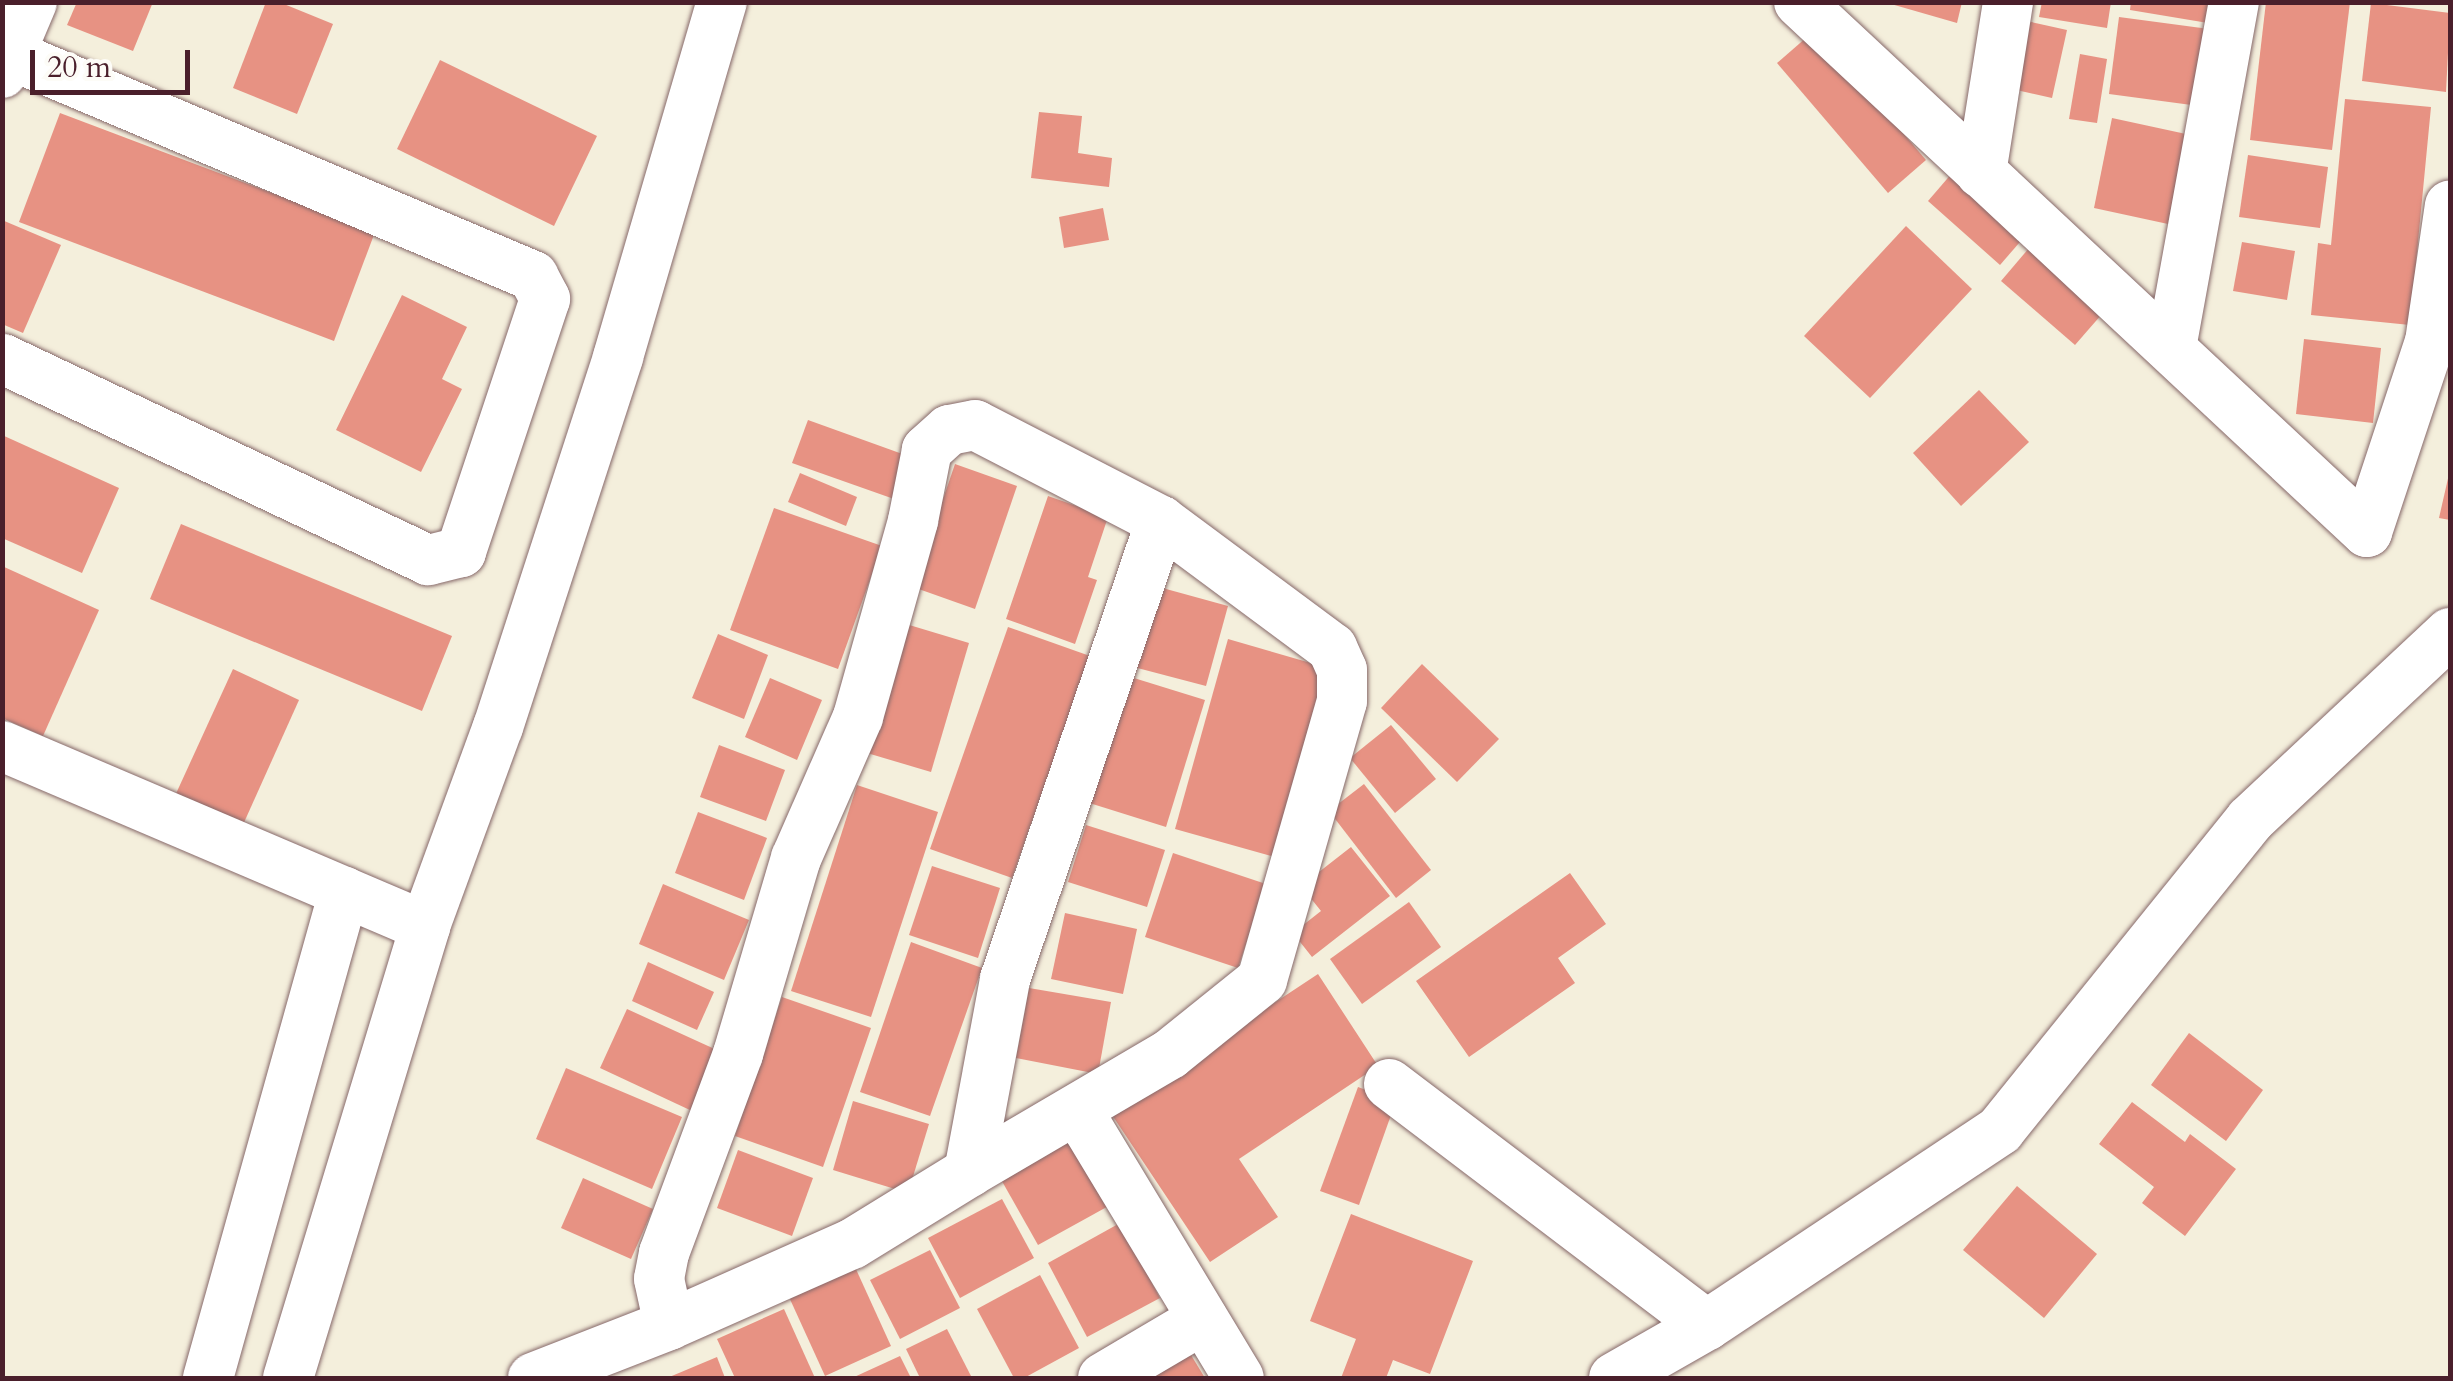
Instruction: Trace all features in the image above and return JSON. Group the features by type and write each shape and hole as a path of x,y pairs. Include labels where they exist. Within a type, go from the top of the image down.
{"street":[{"path":"2,359 428,560 461,552 546,299 533,276 6,60 32,2"},
{"path":"288,1378 424,926 498,727 618,357 722,2"},
{"path":"1798,2 2367,532 2430,342 2450,206"},
{"path":"1982,172 2008,2"},
{"path":"2171,348 2234,2"},
{"path":"532,1378 669,1324 852,1244 1170,1054 1262,980 1342,700 1342,670 1332,648 1162,521 976,425 949,430 927,450 913,522 858,717 796,858 738,1054 664,1253 659,1279 669,1324"},
{"path":"968,1172 1005,979 1162,521"},
{"path":"1614,1378 1706,1325 2000,1130 2250,820 2450,632"},
{"path":"2,746 424,926"},
{"path":"208,1378 344,892"},
{"path":"1388,1084 1706,1325"},
{"path":"1082,1108 1088,1128 1239,1378"},
{"path":"1103,1378 1203,1319"}],"building":[{"path":"77,2 153,2 133,51 67,25"},
{"path":"266,2 279,2 333,24 297,114 233,88"},
{"path":"1884,2 1962,2 1957,23"},
{"path":"2042,2 2111,2 2107,28 2039,17"},
{"path":"2131,2 2211,2 2208,23 2130,10"},
{"path":"2266,2 2350,2 2332,150 2250,140"},
{"path":"2371,3 2450,13 2446,92 2362,81"},
{"path":"2119,17 2209,29 2199,106 2109,94"},
{"path":"2027,21 2067,30 2052,98 2012,89"},
{"path":"1815,30 1926,160 1888,193 1777,63"},
{"path":"2080,54 2107,59 2097,123 2069,119"},
{"path":"440,60 597,136 554,226 397,149"},
{"path":"2345,99 2431,107 2410,325 2311,315 2318,243 2331,245"},
{"path":"1039,112 1082,116 1078,153 1112,158 1109,187 1031,178"},
{"path":"60,113 375,232 334,341 19,222"},
{"path":"2112,118 2186,134 2168,224 2094,208"},
{"path":"2248,155 2328,167 2320,228 2239,217"},
{"path":"1953,172 2026,235 2000,265 1928,201"},
{"path":"1103,208 1109,240 1064,248 1059,217"},
{"path":"2,220 61,245 23,333 2,324"},
{"path":"1906,226 1972,289 1870,398 1804,336"},
{"path":"2035,241 2109,306 2075,345 2001,281"},
{"path":"2242,242 2295,251 2287,300 2233,291"},
{"path":"402,295 467,327 442,379 462,389 421,472 336,430"},
{"path":"2304,339 2381,348 2373,423 2296,414"},
{"path":"1979,390 2029,442 1961,506 1913,453"},
{"path":"808,420 908,456 894,499 792,463"},
{"path":"2,435 119,488 82,573 2,538"},
{"path":"955,464 1017,486 975,609 913,587"},
{"path":"800,473 857,497 846,526 788,502"},
{"path":"2450,474 2450,520 2439,518"},
{"path":"1048,496 1108,517 1088,577 1097,580 1075,644 1006,619"},
{"path":"774,508 882,546 838,669 730,630"},
{"path":"181,524 452,636 422,711 150,599"},
{"path":"2,566 99,610 43,736 2,718"},
{"path":"1148,584 1228,606 1206,686 1126,665"},
{"path":"906,624 969,643 931,772 867,753"},
{"path":"1008,627 1090,656 1012,878 930,849"},
{"path":"718,634 768,655 744,719 692,698"},
{"path":"1228,639 1328,668 1275,857 1175,829"},
{"path":"1422,664 1499,739 1457,782 1381,708"},
{"path":"233,669 299,700 242,827 174,798"},
{"path":"1121,674 1205,700 1166,827 1083,801"},
{"path":"770,678 822,700 797,760 745,737"},
{"path":"1391,725 1436,779 1395,813 1350,758"},
{"path":"719,745 785,770 766,821 700,797"},
{"path":"1364,784 1431,870 1396,898 1329,811"},
{"path":"857,785 938,812 871,1017 791,991"},
{"path":"698,812 767,838 744,900 675,873"},
{"path":"1086,825 1165,850 1147,907 1068,882"},
{"path":"1351,847 1390,896 1312,957 1293,933 1321,911 1301,886"},
{"path":"1173,853 1266,884 1238,968 1145,937"},
{"path":"932,866 1000,888 978,958 909,935"},
{"path":"1570,873 1606,924 1558,958 1575,983 1469,1057 1416,981"},
{"path":"663,884 749,920 724,980 639,944"},
{"path":"1409,902 1441,947 1362,1004 1330,959"},
{"path":"1065,913 1137,929 1123,994 1051,979"},
{"path":"911,942 982,968 930,1116 860,1092"},
{"path":"648,962 714,992 697,1030 632,1001"},
{"path":"1318,974 1378,1066 1239,1159 1278,1217 1210,1262 1110,1112"},
{"path":"1029,988 1111,1002 1098,1074 1016,1058"},
{"path":"782,997 871,1028 823,1167 735,1136"},
{"path":"627,1009 719,1051 692,1111 600,1068"},
{"path":"2189,1033 2263,1090 2226,1141 2151,1085"},
{"path":"566,1068 682,1117 652,1189 536,1139"},
{"path":"1358,1087 1396,1101 1359,1205 1320,1191"},
{"path":"853,1101 929,1124 908,1193 833,1170"},
{"path":"2132,1102 2185,1142 2190,1134 2236,1169 2185,1236 2142,1203 2154,1187 2099,1144"},
{"path":"1077,1133 1114,1203 1038,1245 999,1176"},
{"path":"738,1150 813,1178 792,1236 717,1208"},
{"path":"583,1178 653,1209 631,1259 561,1228"},
{"path":"2017,1186 2097,1254 2044,1318 1963,1250"},
{"path":"1002,1199 1034,1258 960,1298 928,1238"},
{"path":"1351,1214 1473,1261 1430,1374 1393,1360 1386,1378 1341,1378 1356,1339 1310,1321"},
{"path":"1120,1223 1160,1298 1087,1337 1048,1263"},
{"path":"930,1250 960,1308 900,1339 870,1280"},
{"path":"855,1267 891,1346 825,1376 789,1297"},
{"path":"1040,1275 1079,1348 1024,1378 1014,1378 977,1309"},
{"path":"784,1309 815,1378 735,1378 717,1339"},
{"path":"947,1329 972,1378 920,1378 906,1349"},
{"path":"1191,1355 1205,1378 1149,1378"},
{"path":"900,1356 911,1378 852,1378"},
{"path":"717,1357 725,1378 667,1378"}]}
